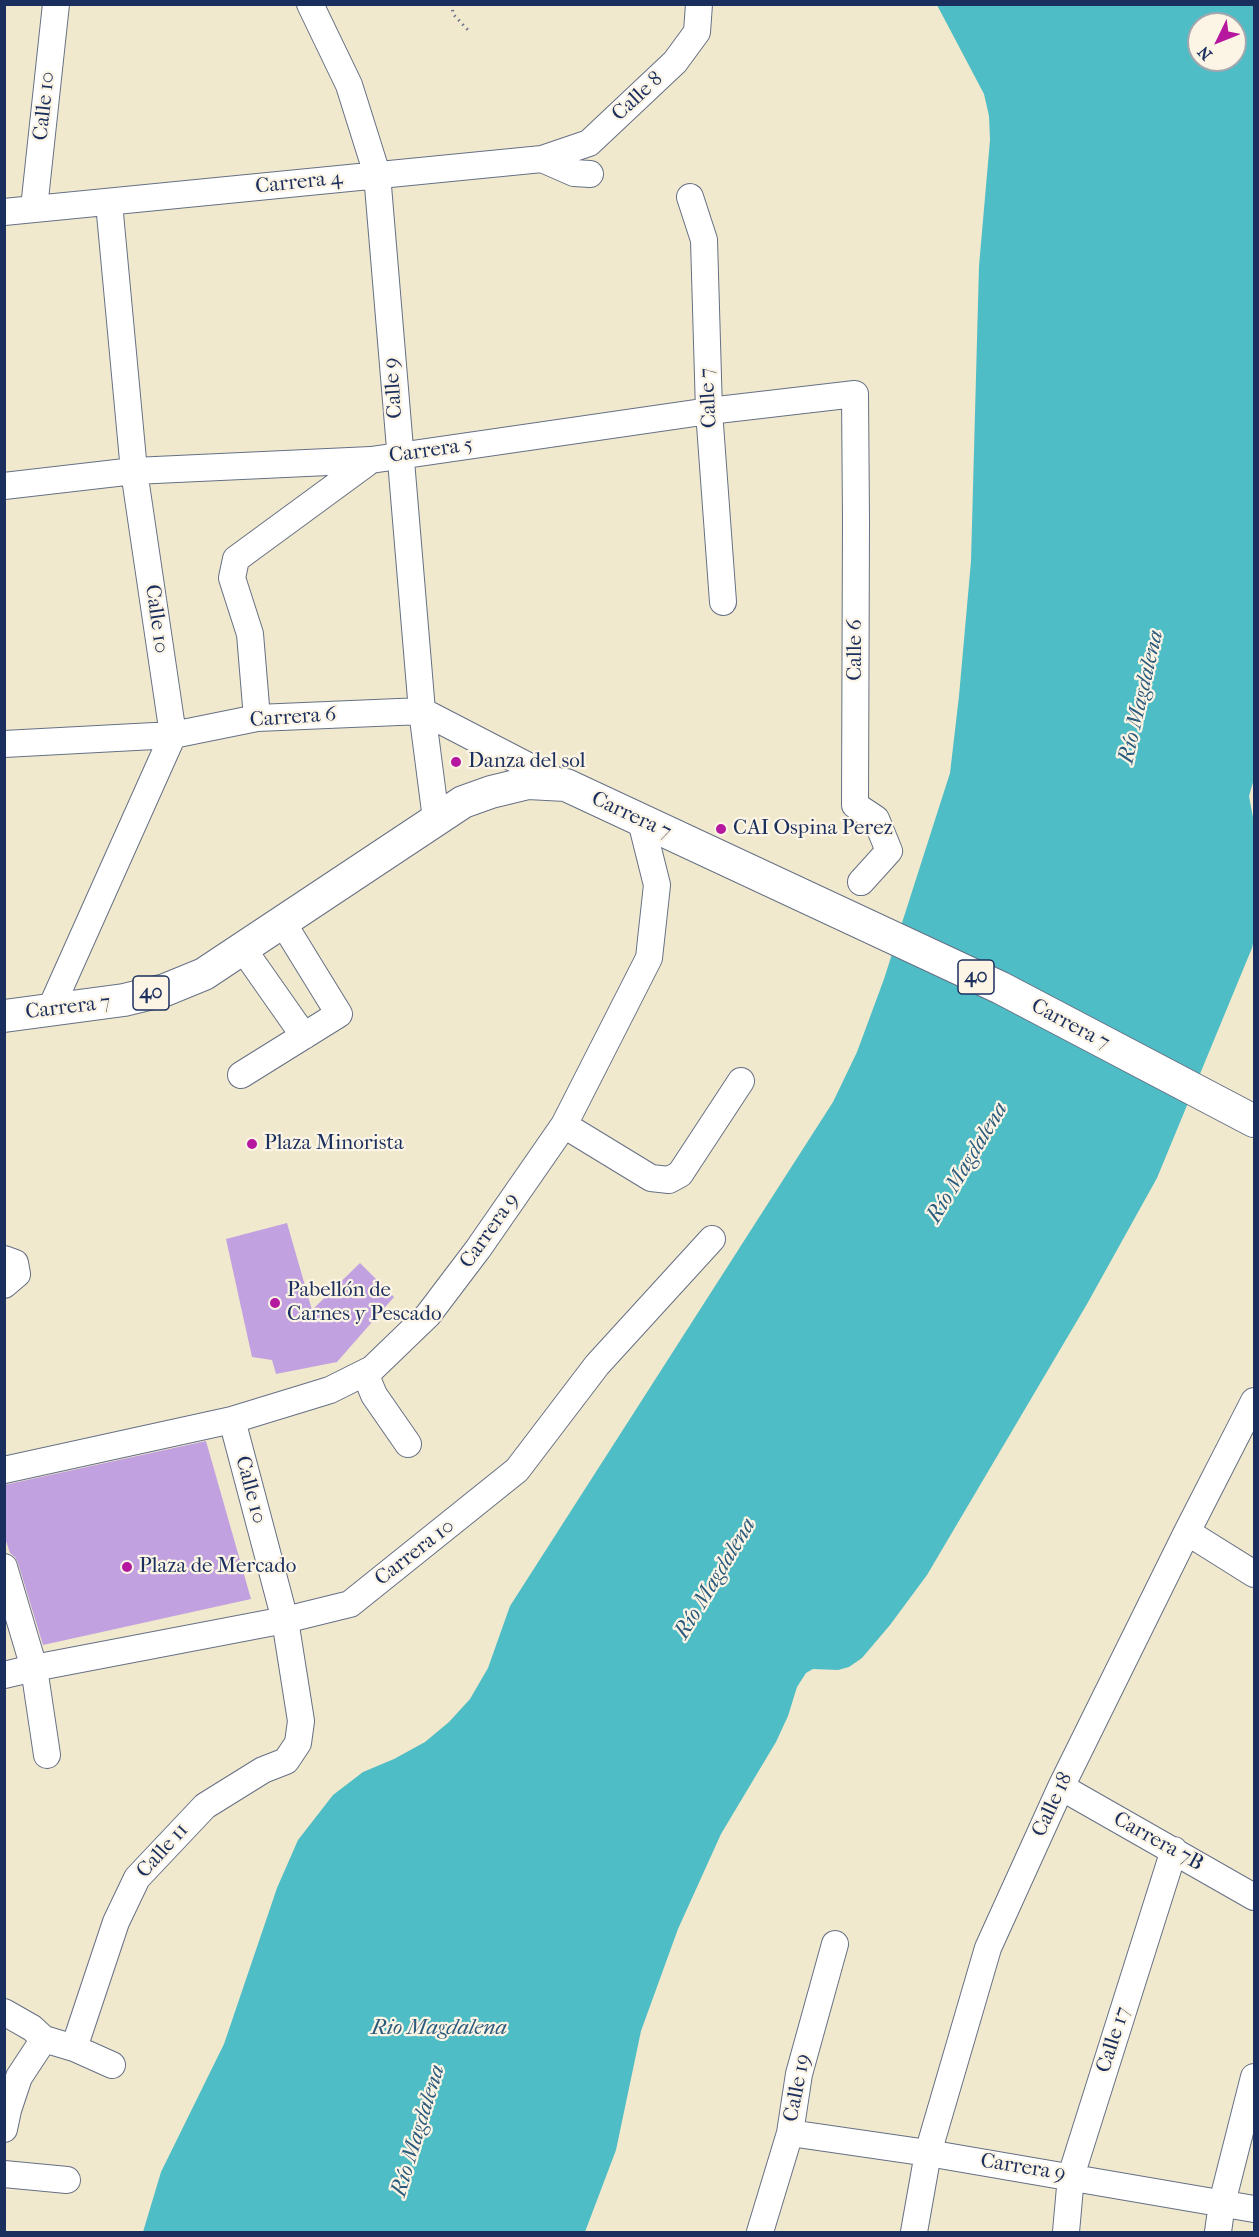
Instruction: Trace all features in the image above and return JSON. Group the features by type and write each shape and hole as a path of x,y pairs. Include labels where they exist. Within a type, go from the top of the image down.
{"main road":[{"name":"Carrera 7","path":"4,1016 124,1000 165,990 204,974 463,802 528,783 566,785 1001,988 1254,1121"}],"street":[{"name":"Calle 10","path":"34,208 56,4"},
{"name":"Calle 9","path":"310,4 349,85 377,174 422,711 436,819"},
{"name":"Calle 8","path":"542,159 588,143 675,62 697,32 699,4"},
{"name":"Carrera 4","path":"4,212 542,159 574,173 590,174"},
{"name":"Calle 7","path":"690,197 704,240 709,411 723,602"},
{"name":"Calle 10","path":"109,203 134,471 173,735"},
{"name":"Carrera 5","path":"4,486 134,471 371,460 709,411 855,394"},
{"name":"Calle 6","path":"855,394 855,805 876,819 889,851 861,882"},
{"path":"257,718 250,634 232,578 236,559 371,460"},
{"name":"Carrera 6","path":"4,744 173,735 257,718 422,711 566,785"},
{"path":"50,1010 173,735"},
{"name":"Carrera 9","path":"4,1470 232,1420 330,1390 372,1369 428,1315 478,1249 564,1125 649,958 657,885 641,821"},
{"path":"241,1076 339,1014 284,923"},
{"path":"243,949 304,1036"},
{"path":"564,1125 651,1178 669,1180 680,1174 741,1081"},
{"name":"Carrera 10","path":"4,1675 285,1620 350,1604 517,1470 597,1365 712,1239"},
{"path":"4,1259 15,1263 17,1274 4,1285"},
{"path":"365,1373 374,1395 408,1444"},
{"name":"Calle 18","path":"914,2232 928,2153 988,1948 1061,1787 1254,1401"},
{"name":"Calle 10","path":"232,1420 285,1620 297,1700"},
{"path":"1187,1532 1254,1574"},
{"path":"4,1568 34,1668 47,1755"},
{"name":"Calle 11","path":"74,2048 116,1922 136,1878 205,1806 263,1770 286,1761 298,1743 301,1721 297,1700"},
{"name":"Carrera 7B","path":"1061,1787 1254,1897"},
{"name":"Calle 17","path":"1066,2232 1071,2176 1174,1850"},
{"name":"Calle 19","path":"760,2232 790,2133 799,2074 835,1944"},
{"path":"4,2012 32,2028 44,2039 74,2048 112,2065"},
{"path":"4,2129 19,2077 44,2039"},
{"path":"1218,2232 1222,2204 1254,2078"},
{"name":"Carrera 9","path":"790,2133 1071,2176 1254,2209"},
{"path":"4,2174 67,2180"}],"path":[{"path":"452,4 453,14 468,30"}],"water":[{"name":"Rio Magdalena","path":"937,5 1254,5 1254,779 1249,796 1254,823 1254,939 1252,948 1157,1178 1087,1304 927,1575 862,1658 849,1667 838,1670 813,1669 806,1673 797,1687 788,1716 776,1742 721,1834 678,1929 641,2031 616,2150 585,2232 143,2232 161,2172 224,2044 277,1888 298,1840 333,1795 363,1772 394,1759 425,1742 449,1722 470,1699 488,1668 510,1606 833,1102 857,1052 884,979 950,773 971,561 979,266 990,140 989,116 984,94"}],"building":[{"name":"Pabellón de Carnes y Pescado","path":"287,1223 312,1310 360,1263 394,1297 337,1362 276,1374 272,1360 252,1357 226,1239"},
{"name":"Plaza de Mercado","path":"206,1441 251,1599 43,1645 18,1563 10,1553 4,1535 4,1485"}],"place":[{"name":"Danza del sol","path":"456,762"},
{"name":"CAI Ospina Perez","path":"721,829"},
{"name":"Plaza Minorista","path":"252,1144"},
{"name":"Pabellón de Carnes y Pescado","path":"275,1303"},
{"name":"Plaza de Mercado","path":"127,1567"}],"water label":[{"name":"Río Magdalena","path":"1142,697"},
{"name":"Río Magdalena","path":"968,1163"},
{"name":"Río Magdalena","path":"716,1579"},
{"name":"Río Magdalena","path":"419,2131"}]}
